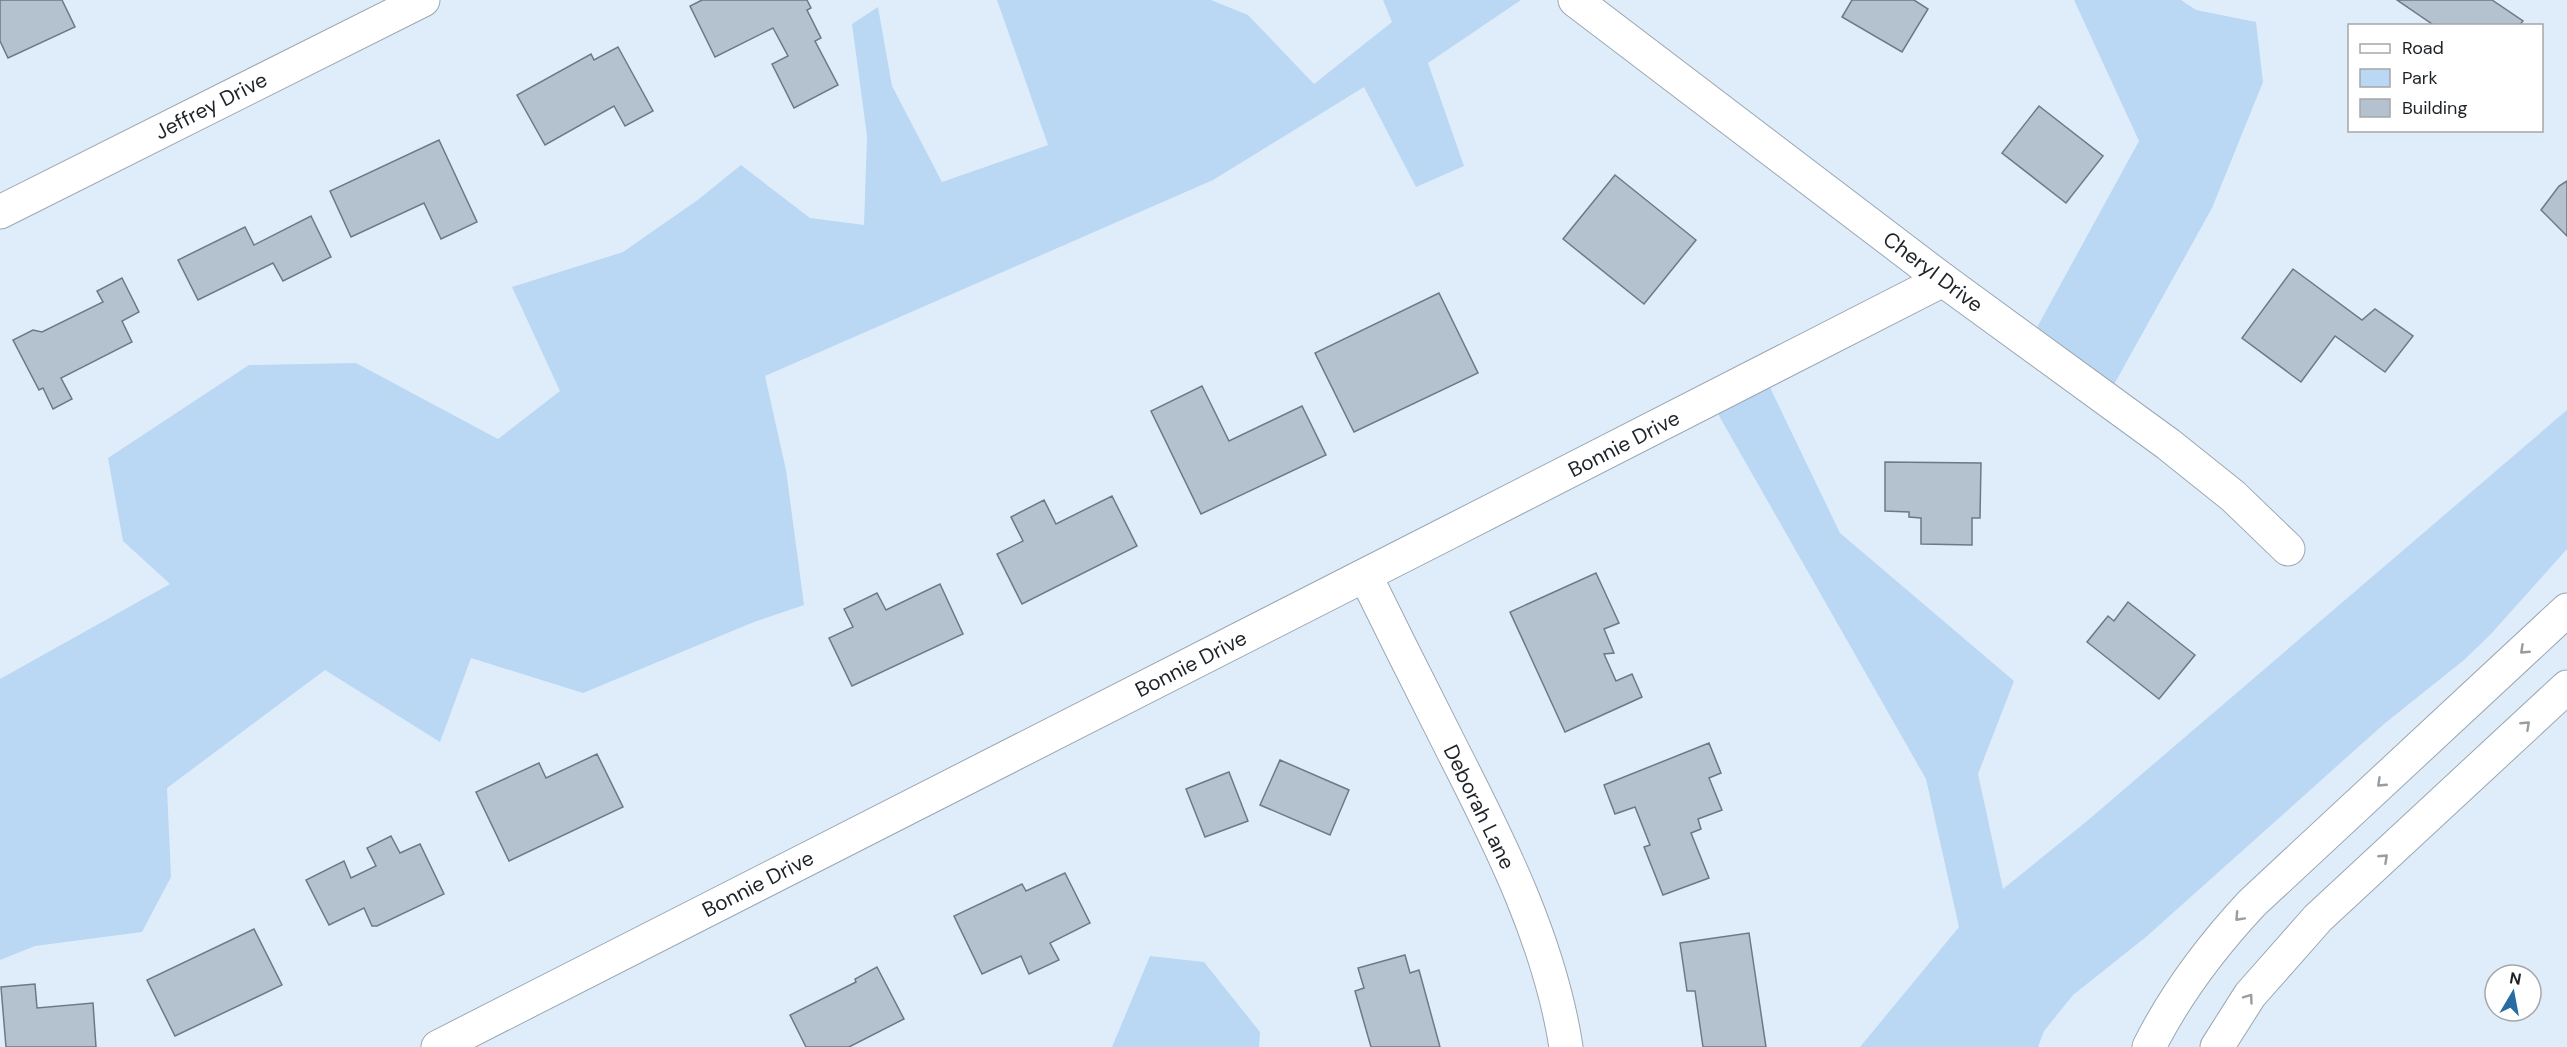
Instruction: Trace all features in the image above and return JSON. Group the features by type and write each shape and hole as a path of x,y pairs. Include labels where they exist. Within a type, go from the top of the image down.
{"main road":[{"name":"Jeffrey Drive","path":"0,212 423,0"},
{"name":"Cheryl Drive","path":"1575,0 1943,280 2168,444 2233,496 2288,549"},
{"name":"Bonnie Drive","path":"438,1047 948,786 1365,577 1943,280"},
{"name":"Deborah Lane","path":"1365,577 1479,802 1517,886 1547,968 1566,1047"},
{"path":"2149,1047 2191,976 2211,948 2253,903 2567,610"},
{"path":"2217,1047 2250,995 2319,918 2567,687"}],"green space":[{"path":"997,0 1211,0 1248,15 1314,84 1392,22 1383,0 1521,0 1428,63 1464,166 1416,187 1364,87 1213,180 765,376 786,470 804,605 754,622 583,693 471,658 440,742 325,670 167,788 171,877 142,932 35,946 0,960 0,679 170,584 123,541 108,458 249,365 356,363 498,439 560,391 512,287 623,252 699,199 741,165 810,218 864,225 867,136 852,24 878,7 892,86 942,182 1048,145"},
{"path":"2074,0 2181,0 2196,10 2256,22 2263,82 2212,208 2106,399 2029,342 2139,141"},
{"path":"1763,373 1840,533 2014,681 1978,774 2003,889 2087,821 2567,410 2567,549 2490,635 2464,660 2384,724 2146,937 2073,995 2044,1031 2038,1047 1860,1047 1959,927 1926,779 1710,400"},
{"path":"1150,956 1204,962 1260,1032 1259,1047 1112,1047"}],"building":[{"path":"0,0 62,0 75,27 8,58 0,41"},
{"path":"702,0 807,0 811,8 807,10 821,38 815,41 838,85 794,108 772,64 788,56 773,28 715,57 690,6"},
{"path":"1852,0 1914,0 1928,9 1902,52 1842,17"},
{"path":"2397,0 2492,0 2523,21 2521,24 2432,24"},
{"path":"618,47 653,111 625,126 614,106 545,145 517,95 591,54 594,60"},
{"path":"2039,106 2103,156 2066,203 2002,153"},
{"path":"439,140 477,222 441,239 424,203 351,237 330,191"},
{"path":"1615,175 1696,240 1644,304 1563,239"},
{"path":"2567,181 2567,236 2541,210 2559,186"},
{"path":"311,216 331,257 283,281 273,263 198,300 178,260 245,227 254,245"},
{"path":"2293,269 2362,320 2375,309 2413,336 2385,372 2335,336 2301,382 2242,338"},
{"path":"122,278 139,312 122,321 132,342 61,378 72,399 53,409 43,388 39,390 13,340 33,330 42,332 103,302 97,291"},
{"path":"1439,293 1478,373 1354,432 1315,353"},
{"path":"1202,386 1229,441 1302,406 1326,455 1201,514 1151,411"},
{"path":"1885,462 1981,463 1980,518 1972,518 1972,545 1921,544 1921,518 1909,517 1909,512 1885,511"},
{"path":"1112,496 1137,546 1022,604 997,554 1023,541 1011,517 1044,500 1056,524"},
{"path":"1596,573 1619,623 1604,629 1614,653 1604,654 1616,681 1632,674 1642,697 1565,732 1510,612"},
{"path":"940,584 963,634 852,686 829,638 853,627 844,609 877,593 886,610"},
{"path":"2128,602 2195,655 2159,699 2087,642 2108,616 2114,621"},
{"path":"1709,743 1721,773 1709,778 1722,810 1698,819 1701,829 1691,833 1709,878 1663,895 1644,847 1650,845 1635,807 1615,814 1604,785"},
{"path":"597,754 623,807 509,861 476,792 539,763 546,778"},
{"path":"1280,760 1349,790 1330,835 1260,805"},
{"path":"1229,772 1248,821 1205,837 1186,789"},
{"path":"391,836 400,853 420,844 444,894 377,926 372,926 364,908 329,925 306,880 344,861 351,878 376,866 367,848"},
{"path":"1065,873 1090,923 1050,943 1059,960 1029,974 1021,956 982,974 954,916 1022,884 1026,891"},
{"path":"254,929 282,985 175,1036 147,980"},
{"path":"1749,933 1766,1047 1703,1047 1695,991 1687,991 1680,943"},
{"path":"1405,955 1410,973 1419,970 1440,1047 1371,1047 1355,991 1364,988 1358,968"},
{"path":"877,967 904,1019 849,1047 806,1047 790,1015 856,982 855,979"},
{"path":"35,984 37,1008 93,1003 96,1047 6,1047 1,987"}]}
